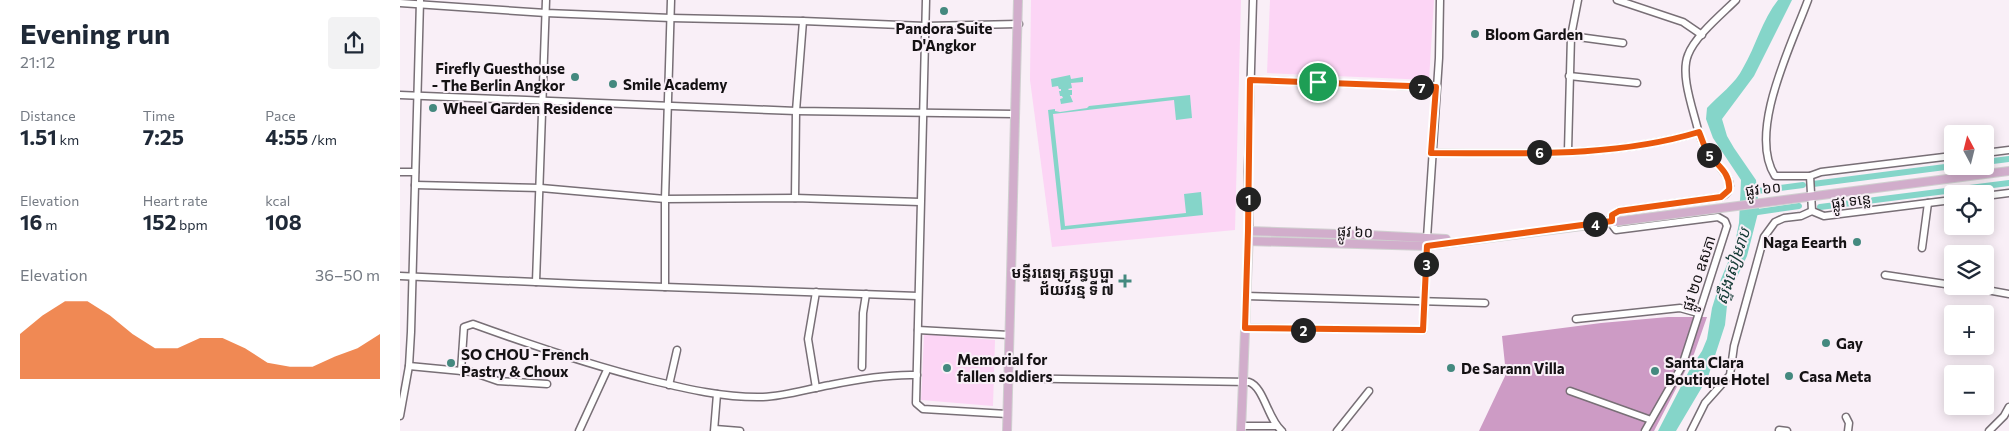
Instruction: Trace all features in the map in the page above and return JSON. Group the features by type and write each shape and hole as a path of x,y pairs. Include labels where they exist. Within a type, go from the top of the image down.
{"main road":[{"path":"1006,431 1018,0"},
{"name":"ផ្លូវ ៦០","path":"1248,241 1461,241 2009,171"},
{"path":"1241,428 1248,231"},
{"name":"ផ្លូវ ៦០","path":"1248,231 1427,242"}],"street":[{"path":"536,282 541,188 546,0"},
{"path":"665,287 665,198 671,0"},
{"path":"926,0 916,404 923,409 1007,414"},
{"path":"1248,231 1250,80 1254,0"},
{"path":"1245,328 1423,330 1431,153 1439,58 1440,0"},
{"path":"1568,151 1568,76 1571,36 1578,0"},
{"path":"1617,0 1683,22 1702,35"},
{"path":"1612,221 1612,215 1619,211 1721,197 1729,190 1729,179 1708,154 1699,132 1690,95 1686,67 1690,50 1736,0"},
{"path":"1808,0 1772,94 1767,116 1766,131 1769,163 1775,176 1810,176 1821,172 1944,157"},
{"path":"400,416 409,366 414,276 420,2"},
{"path":"400,3 420,2 546,13 671,18 925,26 1018,24"},
{"path":"795,198 796,111 803,21"},
{"path":"1571,36 1623,43"},
{"path":"1568,76 1637,83"},
{"path":"1250,80 1436,87"},
{"path":"400,95 796,111 1015,114"},
{"path":"1431,153 1568,151 1636,146 1699,132"},
{"path":"1994,151 2009,150"},
{"path":"400,172 415,172"},
{"path":"1810,176 1812,211"},
{"path":"415,185 541,188 665,198 795,198 920,202"},
{"path":"1994,195 2009,193"},
{"name":"ផ្លូវ ទន្លេ","path":"1691,431 1705,403 1730,375 1734,346 1764,238 1775,222 1784,218 1801,216 1812,211 1824,216 1944,201"},
{"path":"1922,248 1928,203"},
{"name":"ផ្លូវ ២០ ឧសភា","path":"1612,221 1616,230 1718,217 1725,221 1726,230 1682,366 1645,431"},
{"path":"1885,275 1944,284"},
{"path":"400,276 918,296"},
{"path":"1994,291 2009,294"},
{"path":"816,292 808,339 816,388"},
{"path":"862,367 863,313 866,294"},
{"path":"1246,296 1486,304"},
{"path":"1576,319 1680,308 1698,313"},
{"path":"460,371 463,331 466,325 473,324 607,370 717,394 751,397 777,396 871,378 917,375"},
{"path":"918,330 1008,335"},
{"path":"669,385 677,350"},
{"path":"409,366 472,372 498,382 547,384"},
{"path":"580,431 607,370"},
{"path":"1007,378 1242,382 1254,384 1276,426 1282,431"},
{"path":"1337,431 1370,391"},
{"path":"1570,391 1651,420"},
{"path":"717,394 715,430 740,431"},
{"path":"1989,431 2004,416 2009,407"},
{"path":"1846,417 1849,423 1848,431"},
{"path":"1241,428 1276,426"},
{"path":"1779,430 1787,431"}],"shaded area":[{"path":"1031,0 1241,0 1235,230 1052,247 1030,80"},
{"path":"1270,0 1434,0 1429,80 1267,73"},
{"path":"1668,317 1707,317 1694,354 1654,431 1479,431 1506,374 1502,336 1601,323"},
{"path":"924,334 995,340 993,406 921,400"}],"water":[{"name":"ស្ទឹងសៀមរាប","path":"1778,0 1792,0 1754,76 1722,119 1727,136 1756,180 1759,209 1747,256 1728,296 1725,325 1708,377 1676,431 1658,431 1707,339 1712,308 1721,279 1734,248 1739,223 1741,180 1713,138 1706,119 1707,108 1740,74 1772,8"},
{"path":"1070,75 1071,79 1083,77 1083,82 1071,83 1072,88 1068,89 1072,90 1072,95 1070,95 1073,102 1061,104 1060,99 1063,98 1060,96 1059,91 1061,89 1058,86 1052,87 1051,79"},
{"path":"1190,95 1192,118 1176,120 1174,100 1053,114 1065,226 1186,213 1184,194 1201,192 1203,215 1061,230 1048,110 1055,109 1055,111 1060,112 1087,108 1089,106"}],"waterway":[{"path":"1994,161 2009,159"},
{"path":"1813,184 1944,167"},
{"path":"1820,207 2009,183"},
{"path":"1750,192 1803,185"},
{"path":"1751,213 1799,206"}],"place":[{"name":"Pandora Suite D'Angkor","path":"944,11"},
{"name":"Bloom Garden","path":"1475,34"},
{"name":"Firefly Guesthouse - The Berlin Angkor","path":"575,77"},
{"name":"Smile Academy","path":"613,84"},
{"name":"Wheel Garden Residence","path":"433,108"},
{"name":"Naga Eearth","path":"1857,242"},
{"name":"មន្ទីរពេទ្យ គន្ធបុប្ផា ជ័យវ័រន្ម ទី ៧","path":"1125,281"},
{"name":"Gay","path":"1826,343"},
{"name":"SO CHOU - French Pastry & Choux","path":"451,363"},
{"name":"Memorial for fallen soldiers","path":"947,368"},
{"name":"De Sarann Villa","path":"1451,368"},
{"name":"Santa Clara Boutique Hotel","path":"1655,371"},
{"name":"Casa Meta","path":"1789,376"}],"route":[{"path":"1250,80 1318,82 1436,87 1431,153 1615,149 1656,143 1699,132 1708,154 1727,175 1730,185 1729,190 1721,197 1619,211 1612,215 1612,221 1427,246 1423,330 1245,328 1250,80"}]}
